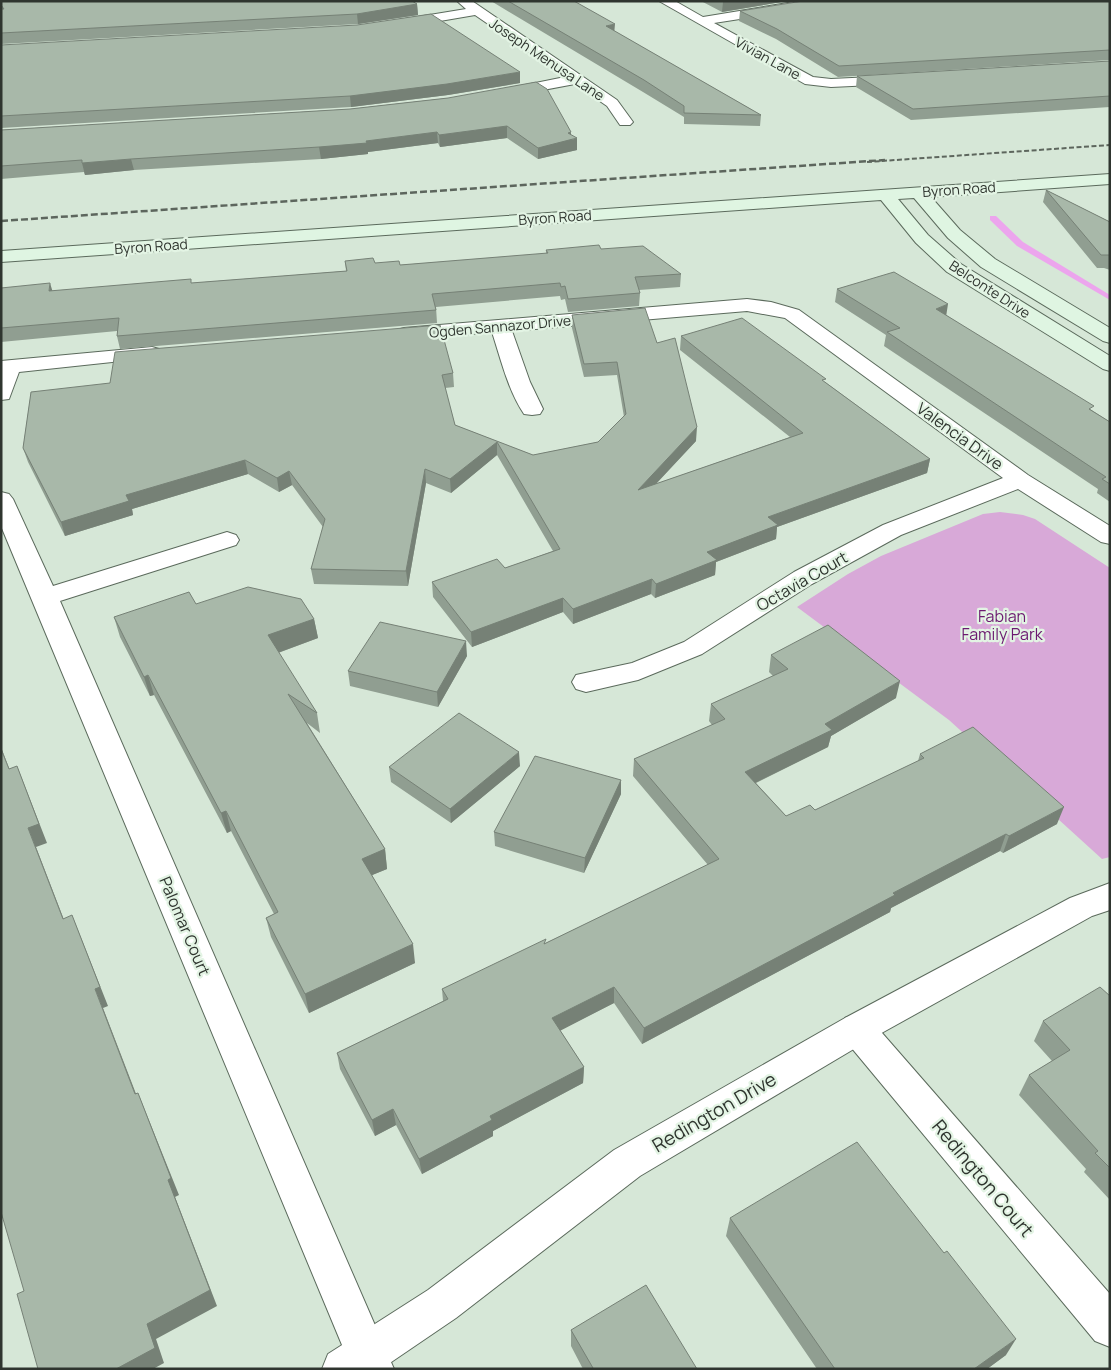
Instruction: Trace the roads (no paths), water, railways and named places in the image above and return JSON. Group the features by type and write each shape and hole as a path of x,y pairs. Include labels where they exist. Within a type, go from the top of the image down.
{"main road":[{"name":"Byron Road","path":"1,257 1110,179"},
{"name":"Belconte Drive","path":"918,192 954,234 988,263 1110,337"},
{"name":"Belconte Drive","path":"885,194 922,239 954,268 1110,365"}],"street":[{"name":"Joseph Menusa Lane","path":"463,1 612,103 625,122"},
{"name":"Vivian Lane","path":"665,1 810,81 838,83 909,79"},
{"path":"702,21 830,1"},
{"path":"384,26 477,11"},
{"path":"495,95 578,79"},
{"name":"Ogden Sannazor Drive","path":"384,335 747,305 771,308 792,314 814,330"},
{"path":"500,326 519,382 532,410"},
{"name":"Valencia Drive","path":"814,330 1020,480 1110,537"},
{"path":"1,394 6,367 170,352"},
{"name":"Octavia Court","path":"586,682 638,671 693,648 803,578 892,530 1020,480"},
{"name":"Palomar Court","path":"1,499 45,596 361,1364"},
{"path":"45,596 227,540"},
{"name":"Redington Drive","path":"361,1364 626,1163 857,1030 1081,907 1110,896"},
{"name":"Redington Court","path":"857,1030 1110,1326"}],"waterway":[{"path":"993,218 1020,244 1110,298"}],"railway":[{"path":"867,162 1110,145"},
{"path":"1,221 885,160"}],"park label":[{"name":"Fabian Family Park","path":"1002,625"}]}
